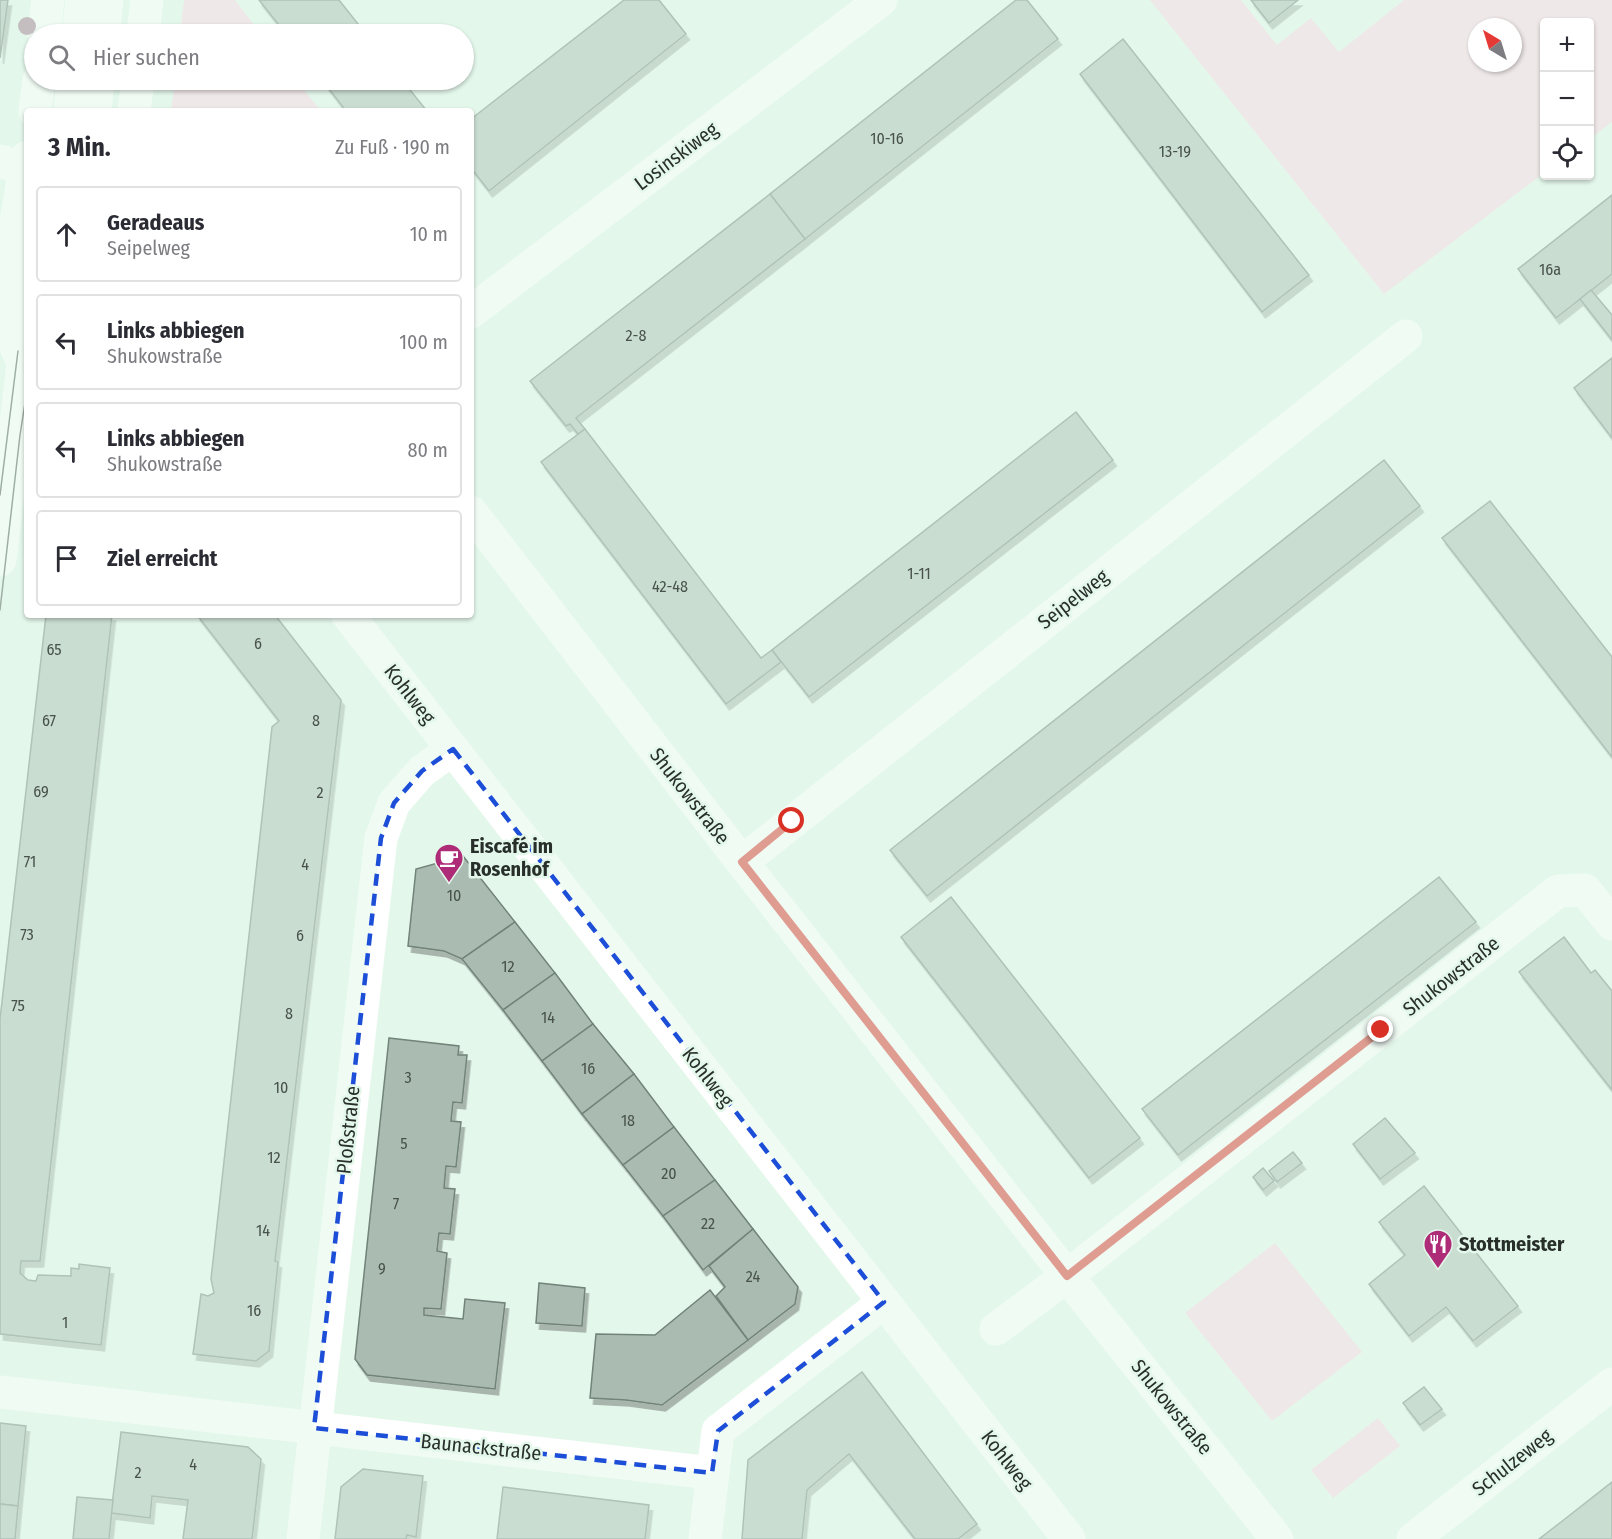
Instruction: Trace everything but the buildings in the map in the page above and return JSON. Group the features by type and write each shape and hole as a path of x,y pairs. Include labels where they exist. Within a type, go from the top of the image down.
{"street":[{"path":"45,24 48,0"},
{"path":"79,24 82,0"},
{"path":"104,24 107,0"},
{"path":"144,24 147,0"},
{"name":"Losinskiweg","path":"474,310 881,0"},
{"path":"35,108 38,90"},
{"path":"70,108 72,90"},
{"path":"95,108 97,90"},
{"path":"134,108 137,90"},
{"path":"0,144 12,147 21,161 7,309 11,335 23,358"},
{"name":"Seipelweg","path":"742,862 1406,336"},
{"path":"0,560 7,444 24,342"},
{"name":"Shukowstraße","path":"474,516 742,862 1277,1539"},
{"name":"Kohlweg","path":"350,618 1069,1539"},
{"name":"Ploßstraße","path":"303,1539 381,837 394,803 422,771 453,749"},
{"name":"Shukowstraße","path":"996,1329 1067,1276 1558,891 1585,890 1612,924"},
{"path":"705,1539 718,1431 884,1302"},
{"name":"Schulzeweg","path":"1413,1539 1612,1384"},
{"name":"Baunackstraße","path":"0,1392 712,1473"}],"highlighted area":[{"path":"453,749 884,1302 718,1431 712,1473 314,1428 381,838 394,803 422,771"}],"shaded area":[{"path":"184,0 235,0 253,24 181,24"},
{"path":"1150,0 1241,0 1277,45 1311,18 1339,52 1404,0 1612,0 1612,122 1594,136 1594,18 1540,18 1540,176 1384,294"},
{"path":"174,90 304,90 319,108 171,108"},
{"path":"1275,1243 1362,1352 1272,1421 1185,1313"},
{"path":"1378,1418 1400,1446 1333,1498 1311,1470"}],"tram line":[{"path":"0,495 18,351"},
{"path":"0,610 24,409"}],"place":[{"name":"Eiscafé im Rosenhof","path":"449,884"},
{"name":"Stottmeister","path":"1438,1270"}],"route":[{"path":"792,821 742,862 1067,1276 1381,1030"}]}
